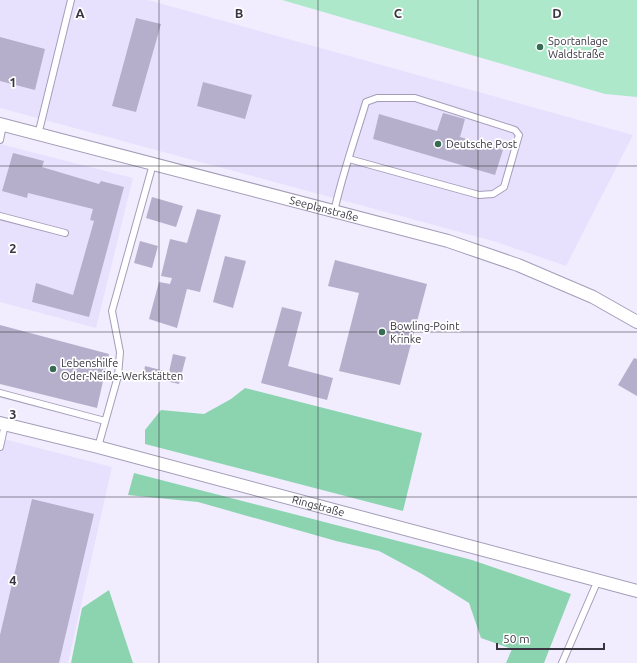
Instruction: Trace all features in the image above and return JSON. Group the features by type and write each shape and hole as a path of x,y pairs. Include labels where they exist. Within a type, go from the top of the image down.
{"street":[{"name":"Seeplanstraße","path":"2,124 448,241 518,265 593,298 637,322"},
{"name":"Ringstraße","path":"3,424 98,447 637,591"}],"lane":[{"path":"38,134 71,0"},
{"path":"334,212 349,159 366,102 377,98 415,98 516,130 519,135 504,187 493,194 479,195 349,159"},
{"path":"0,140 2,124"},
{"path":"98,447 118,376 120,352 112,311 153,164"},
{"path":"0,216 65,233"},
{"path":"0,393 105,421"},
{"path":"0,447 3,424"},
{"path":"562,663 598,580"}],"shaded area":[{"path":"0,0 148,0 633,135 566,266 493,241 0,108"},
{"path":"0,144 133,178 96,328 0,302"},
{"path":"0,438 112,467 68,663 0,663"}],"green space":[{"name":"Sportanlage Waldstraße","path":"282,0 637,0 637,97 605,94"},
{"path":"245,388 422,433 403,511 145,444 145,430 161,410 204,414 231,399"},
{"path":"134,473 472,560 571,594 544,663 506,663 512,649 481,638 469,603 422,574 379,551 336,541 198,502 128,495"},
{"path":"109,590 133,663 71,663 82,608"}],"building":[{"path":"136,18 161,24 136,112 112,106"},
{"path":"0,37 45,49 35,90 0,81"},
{"path":"203,82 252,95 245,119 197,106"},
{"name":"Deutsche Post","path":"443,113 465,119 460,137 503,150 495,175 373,139 379,114 437,131"},
{"path":"13,153 44,161 42,167 99,184 101,181 124,187 89,317 32,302 36,283 73,295 94,221 90,220 93,209 28,193 27,198 2,191"},
{"path":"152,197 183,206 176,227 146,218"},
{"path":"197,209 221,215 200,292 187,289 177,328 149,319 159,282 170,284 172,278 161,276 170,239 187,243"},
{"path":"140,241 158,246 152,268 134,263"},
{"path":"225,256 246,261 233,308 213,302"},
{"name":"Bowling-Point Krinke","path":"335,260 427,284 400,385 339,371 359,293 328,286"},
{"path":"282,307 302,312 288,366 333,378 327,400 261,383"},
{"name":"Lebenshilfe Oder-Neiße-Werkstätten","path":"0,325 109,354 97,408 0,384"},
{"path":"173,354 186,357 179,384 143,376 145,366 169,372"},
{"path":"634,358 637,359 637,396 618,385"},
{"path":"32,499 94,514 59,663 0,663 0,635"}],"place":[{"name":"Sportanlage Waldstraße","path":"540,47"},
{"name":"Deutsche Post","path":"438,144"},
{"name":"Bowling-Point Krinke","path":"382,332"},
{"name":"Lebenshilfe Oder-Neiße-Werkstätten","path":"53,369"}]}
